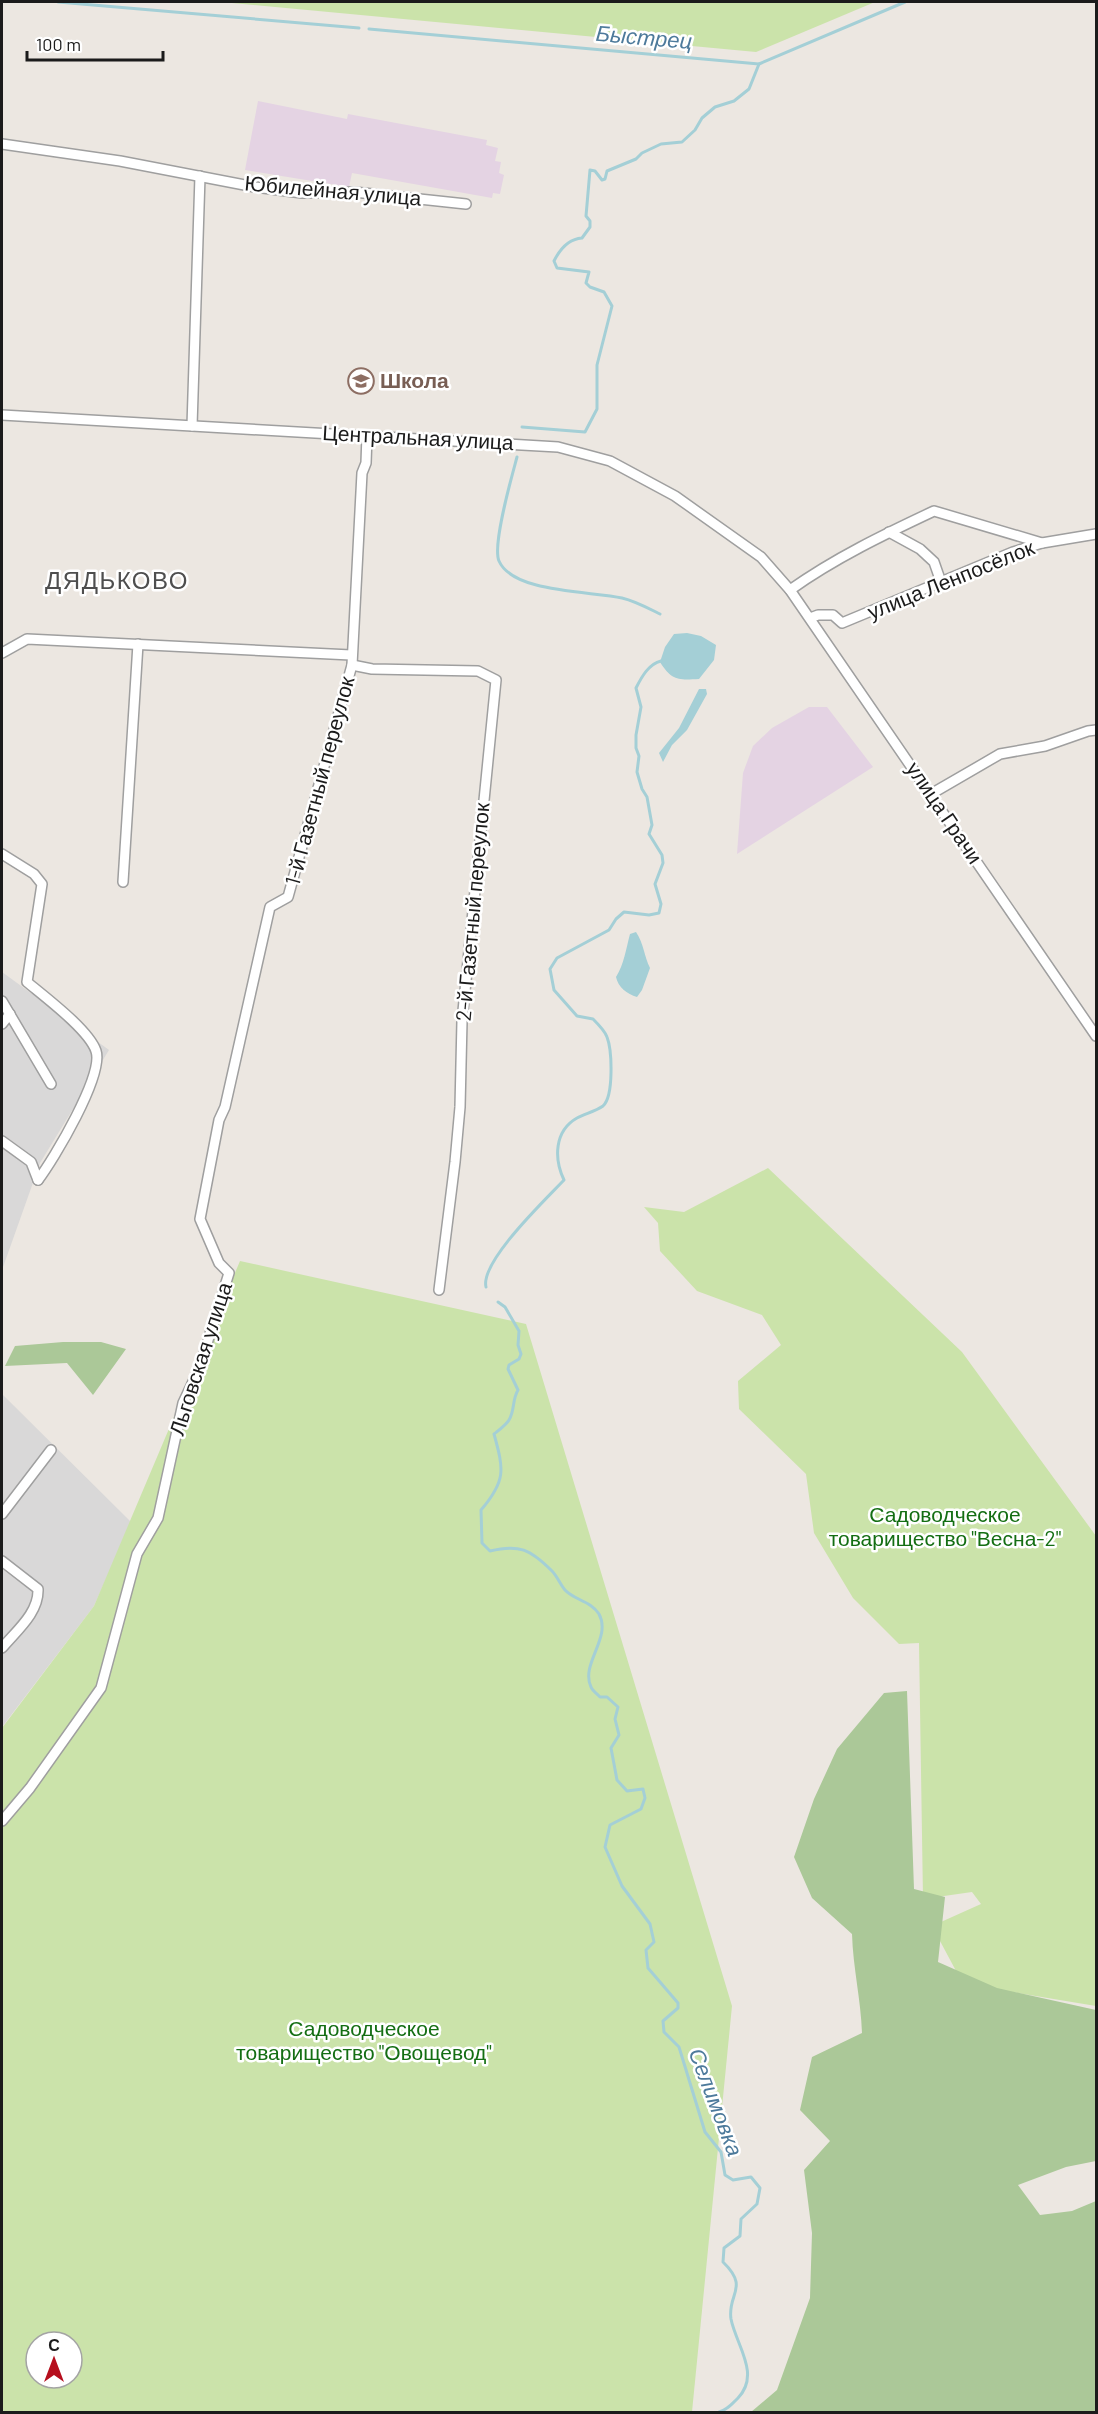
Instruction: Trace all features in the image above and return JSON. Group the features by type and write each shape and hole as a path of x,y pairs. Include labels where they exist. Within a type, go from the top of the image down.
{"street":[{"name":"Юбилейная улица","path":"2,144 120,161 255,187 302,193 354,192 466,204"},
{"path":"192,426 200,176"},
{"name":"Центральная улица","path":"2,415 558,447 610,460 675,496 761,558 790,590"},
{"name":"1-й Газетный переулок","path":"200,1219 219,1120 225,1107 270,907 288,897 352,666 362,473 366,463 367,435"},
{"path":"790,590 815,572 889,532 934,511 1042,543"},
{"path":"889,532 920,549 934,562 941,582"},
{"name":"улица Ленпосёлок","path":"810,618 818,615 833,615 842,623 1013,552 1042,543 1096,534"},
{"name":"улица Грачи","path":"790,590 1096,1036"},
{"path":"2,654 27,639 351,655"},
{"path":"123,882 138,644"},
{"name":"2-й Газетный переулок","path":"352,666 372,669 478,671 496,680 462,1021 459,1118 439,1290"},
{"path":"931,794 1000,754 1045,746 1096,730"},
{"path":"2,854 34,874 42,884 27,982 75,1022 96,1050 97,1065 75,1122 54,1160 38,1180 31,1162 2,1141"},
{"path":"2,1001 51,1084"},
{"path":"2,1024 10,1014"},
{"name":"Льговская улица","path":"2,1821 30,1788 101,1688 137,1554 158,1518 183,1403 199,1369 229,1274 219,1263 200,1219"},
{"path":"2,1514 51,1450"},
{"path":"2,1561 38,1589 38,1602 33,1611 2,1648"}],"shaded area":[{"path":"258,101 347,119 348,114 487,140 486,145 498,148 495,161 501,162 499,173 504,175 500,194 493,193 492,198 352,173 349,187 245,170"},
{"path":"809,707 827,707 873,767 737,854 743,773 753,746 772,728"},
{"path":"2,972 109,1050 40,1163 2,1270"},
{"path":"2,1394 131,1522 94,1606 2,1727"}],"green space":[{"path":"221,2 875,2 756,52"},
{"name":"Садоводческое товарищество \"Весна-2\"","path":"768,1168 962,1352 1096,1536 1096,2006 963,1984 932,1926 981,1904 972,1892 923,1899 919,1643 899,1644 853,1598 814,1533 806,1474 739,1409 738,1381 781,1345 762,1315 697,1291 660,1251 658,1223 644,1207 684,1212"},
{"name":"Садоводческое товарищество \"Овощевод\"","path":"240,1261 526,1324 732,2006 692,2412 2,2412 2,1728 94,1606"},
{"path":"101,1342 126,1349 93,1395 67,1363 5,1366 15,1346"},
{"path":"907,1691 914,1889 945,1897 938,1962 997,1988 1096,2010 1096,2161 1066,2167 1018,2185 1040,2215 1072,2211 1096,2201 1096,2412 751,2412 777,2390 810,2298 812,2233 804,2170 830,2141 800,2110 812,2057 862,2033 852,1934 812,1898 794,1857 814,1799 837,1749 884,1693"}],"water":[{"path":"687,633 701,636 716,645 714,660 699,679 676,678 668,673 660,662 665,647 674,634"},
{"path":"699,689 706,689 707,694 687,730 672,745 663,762 659,753 679,728"},
{"path":"636,932 650,968 637,997 624,990 616,977 623,962 630,934"}],"waterway":[{"name":"Быстрец","path":"58,2 359,28"},
{"name":"Быстрец","path":"369,29 759,64 905,2"},
{"path":"522,427 585,432 597,409 597,365 612,306 604,292 586,283 589,272 557,268 554,261 565,245 582,238 590,227 590,221 586,216 590,170 595,171 602,180 605,179 607,171 636,159 642,153 661,144 682,142 695,130 702,118 715,107 734,101 749,89 759,64"},
{"path":"517,457 498,541 499,561 507,571 536,585 627,599 660,614"},
{"path":"486,1287 487,1276 503,1247 564,1180 558,1155 558,1146 564,1130 577,1118 603,1106 607,1101 611,1062 606,1035 593,1019 577,1016 554,990 550,969 557,958 609,930 624,912 649,915 659,913 661,904 655,884 663,863 662,855 649,834 652,825 647,797 637,772 639,756 636,748 636,735 641,707 636,688 649,668 661,661"},
{"name":"Селимовка","path":"498,1302 505,1307 519,1331 518,1345 521,1354 519,1359 509,1365 508,1369 518,1390 511,1416 506,1424 494,1434 500,1457 501,1475 495,1491 481,1510 482,1543 490,1551 517,1548 530,1553 552,1571 563,1588 592,1606 599,1614 602,1632 589,1669 591,1687 600,1697 607,1697 618,1707 615,1719 619,1735 611,1748 617,1780 627,1791 643,1789 645,1798 641,1809 610,1825 605,1847 622,1886 650,1924 654,1942 646,1950 648,1968 678,2003 678,2008 663,2021 664,2032 679,2047 705,2132 721,2152 725,2175 733,2180 751,2177 760,2188 757,2204 741,2219 740,2236 724,2248 723,2262 735,2278 736,2291 732,2303 731,2319 745,2359 747,2379 745,2389 738,2398 719,2412"}],"place":[{"name":"Школа","path":"361,381"}],"district":[{"name":"ДЯДЬКОВО","path":"117,581"}]}
